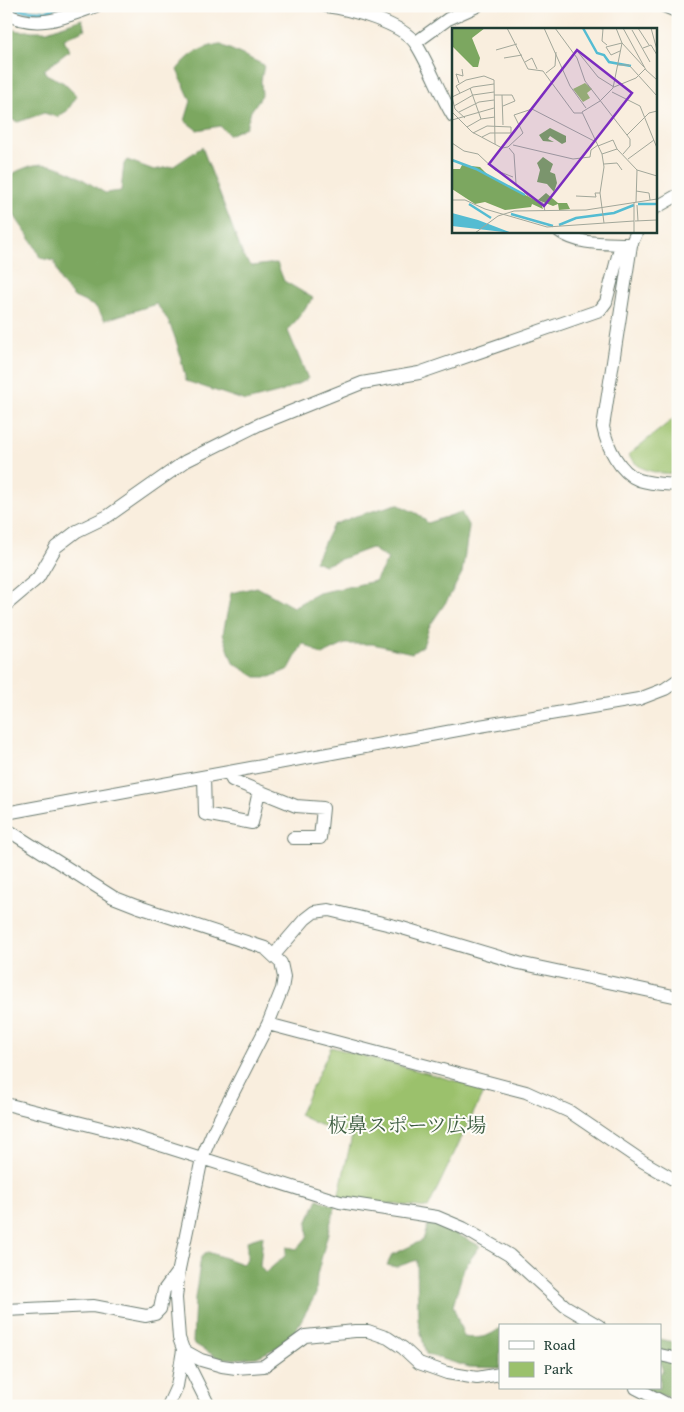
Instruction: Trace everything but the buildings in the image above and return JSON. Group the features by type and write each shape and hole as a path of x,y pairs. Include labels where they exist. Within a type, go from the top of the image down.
{"street":[{"path":"6,14 21,22 53,20 96,6"},
{"path":"326,6 351,9 392,26 415,43 452,114"},
{"path":"415,43 448,19 477,6"},
{"path":"664,6 678,12"},
{"path":"656,207 678,195"},
{"path":"560,232 565,236 586,242 626,244"},
{"path":"6,605 38,578 56,547 76,531 108,516 186,461 260,424 362,383 419,374 600,310 606,302 626,244 636,232"},
{"path":"626,244 603,427 604,434 618,461 638,480 678,485"},
{"path":"6,813 474,727 639,699 665,689 678,680"},
{"path":"229,772 232,780 296,806 323,808 320,838 293,838"},
{"path":"204,776 205,814 252,823 259,791"},
{"path":"6,829 113,897 265,948 280,963 284,977 282,989 268,1024 212,1134 202,1158 179,1269 176,1313 183,1350 209,1406"},
{"path":"274,955 305,919 314,912 329,910 399,926 519,963 678,997"},
{"path":"268,1024 526,1092 570,1112 642,1162 678,1182"},
{"path":"6,1104 129,1135 340,1202 437,1217 463,1228 509,1255 565,1306 596,1324"},
{"path":"6,1310 93,1306 146,1316 155,1314 160,1309 164,1290 179,1269"},
{"path":"183,1350 201,1360 222,1366 236,1368 264,1366 305,1336 362,1331 388,1338 403,1348 419,1363 447,1373 477,1378 499,1374"},
{"path":"168,1406 177,1386 183,1350"},
{"path":"662,1355 678,1359"},
{"path":"640,1390 671,1406"}],"green space":[{"path":"82,19 85,29 64,39 69,51 44,70 46,74 64,83 77,96 67,111 57,117 44,113 18,122 6,118 6,28 19,31 47,31"},
{"path":"219,44 264,65 261,81 262,95 251,111 246,127 229,135 220,126 197,130 185,121 191,101 177,70 195,52"},
{"path":"202,147 244,258 252,266 277,263 284,281 313,298 288,331 308,379 281,392 246,401 186,381 172,330 156,304 105,320 96,307 74,297 61,282 54,261 40,258 33,243 12,212 7,198 6,190 11,176 19,170 35,165 46,164 66,170 105,193 121,191 124,164 127,160 154,170 174,166"},
{"path":"678,415 678,474 650,471 633,461 628,455"},
{"path":"397,504 418,514 428,523 461,512 469,527 462,573 448,599 429,627 423,646 412,653 373,644 345,644 322,655 303,643 289,669 270,677 256,677 233,663 223,634 231,593 257,587 293,607 319,593 375,581 388,559 371,548 325,565 315,561 333,525"},
{"name":"板鼻スポーツ広場","path":"331,1047 485,1089 428,1208 338,1198 352,1136 334,1132 299,1115"},
{"path":"318,1199 335,1206 317,1275 316,1294 289,1342 257,1357 235,1359 218,1358 193,1343 195,1298 201,1257 208,1252 242,1264 247,1259 247,1241 263,1236 260,1266 265,1273 285,1256 287,1247 297,1249 308,1236 307,1223"},
{"path":"428,1225 440,1225 480,1246 464,1268 453,1306 464,1337 483,1337 499,1329 499,1368 469,1367 426,1354 418,1320 417,1260 396,1267 387,1265 392,1255 423,1240"},
{"path":"662,1339 678,1343 678,1400 646,1390 662,1390"}],"waterway":[{"path":"9,6 12,9 46,12 59,6"}]}
